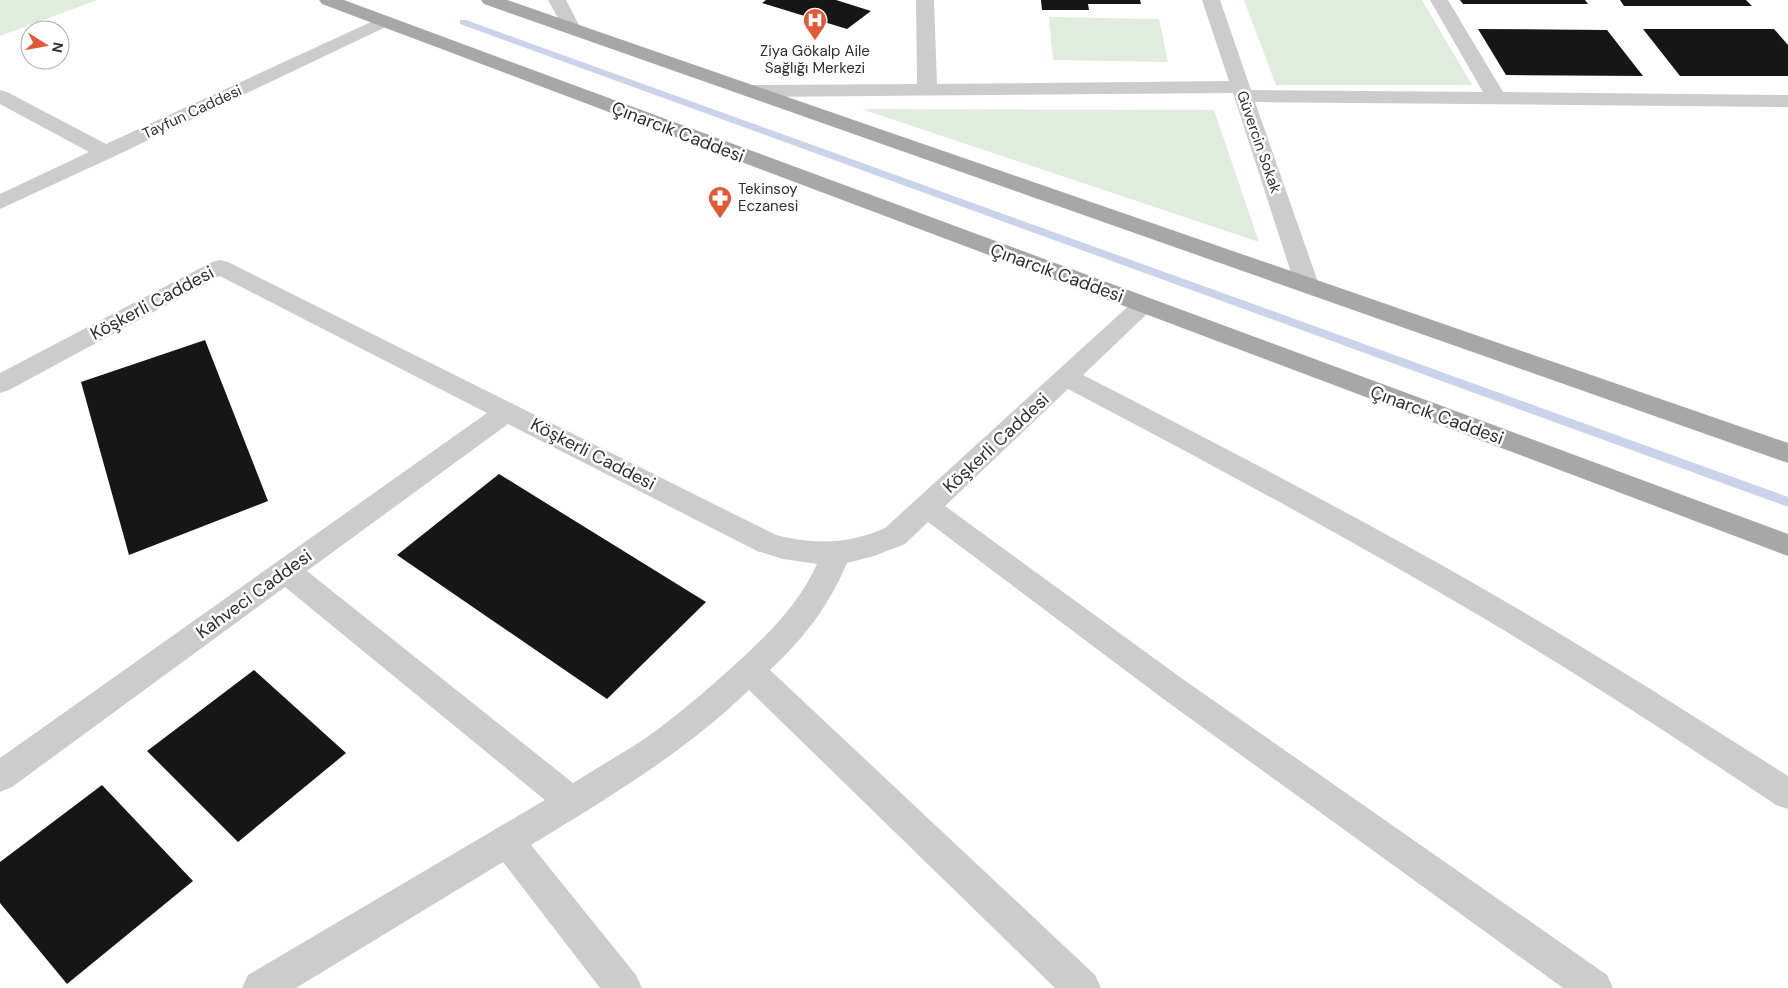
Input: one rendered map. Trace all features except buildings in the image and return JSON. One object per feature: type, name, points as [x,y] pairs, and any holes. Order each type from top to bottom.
[{"type":"main road","name":"Çınarcık Caddesi","points":[[328,0],[1788,545]]},
{"type":"main road","points":[[490,0],[1788,453]]},
{"type":"street","points":[[557,0],[571,27]]},
{"type":"street","points":[[925,0],[927,90]]},
{"type":"street","name":"Güvercin Sokak","points":[[1211,0],[1307,285]]},
{"type":"street","points":[[1439,0],[1496,98]]},
{"type":"street","name":"Tayfun Caddesi","points":[[0,202],[384,21]]},
{"type":"street","points":[[752,91],[1242,91],[1496,98],[1788,101]]},
{"type":"street","points":[[0,96],[106,152]]},
{"type":"street","name":"Köşkerli Caddesi","points":[[0,384],[220,267],[767,543],[789,550],[812,554],[836,554],[870,547],[895,536],[1143,305]]},
{"type":"street","points":[[1066,377],[1216,455],[1450,585],[1565,652],[1788,794]]},
{"type":"street","name":"Kahveci Caddesi","points":[[0,777],[508,412]]},
{"type":"street","points":[[927,507],[1173,689],[1594,988]]},
{"type":"street","points":[[261,988],[572,802],[667,741],[716,702],[750,671],[798,622],[821,588],[836,554]]},
{"type":"street","points":[[286,571],[572,802]]},
{"type":"street","points":[[750,671],[1082,988]]},
{"type":"street","points":[[507,841],[623,988]]},
{"type":"green space","points":[[0,0],[97,0],[43,20],[20,20],[20,29],[0,36]]},
{"type":"green space","points":[[1244,0],[1422,0],[1472,85],[1276,85]]},
{"type":"green space","points":[[1049,17],[1159,19],[1168,62],[1053,60]]},
{"type":"green space","points":[[862,109],[1214,110],[1259,242]]},
{"type":"waterway","points":[[463,22],[1788,502]]},
{"type":"place","name":"Ziya Gökalp Aile Sağlığı Merkezi","points":[[815,41]]},
{"type":"place","name":"Tekinsoy Eczanesi","points":[[720,219]]}]
